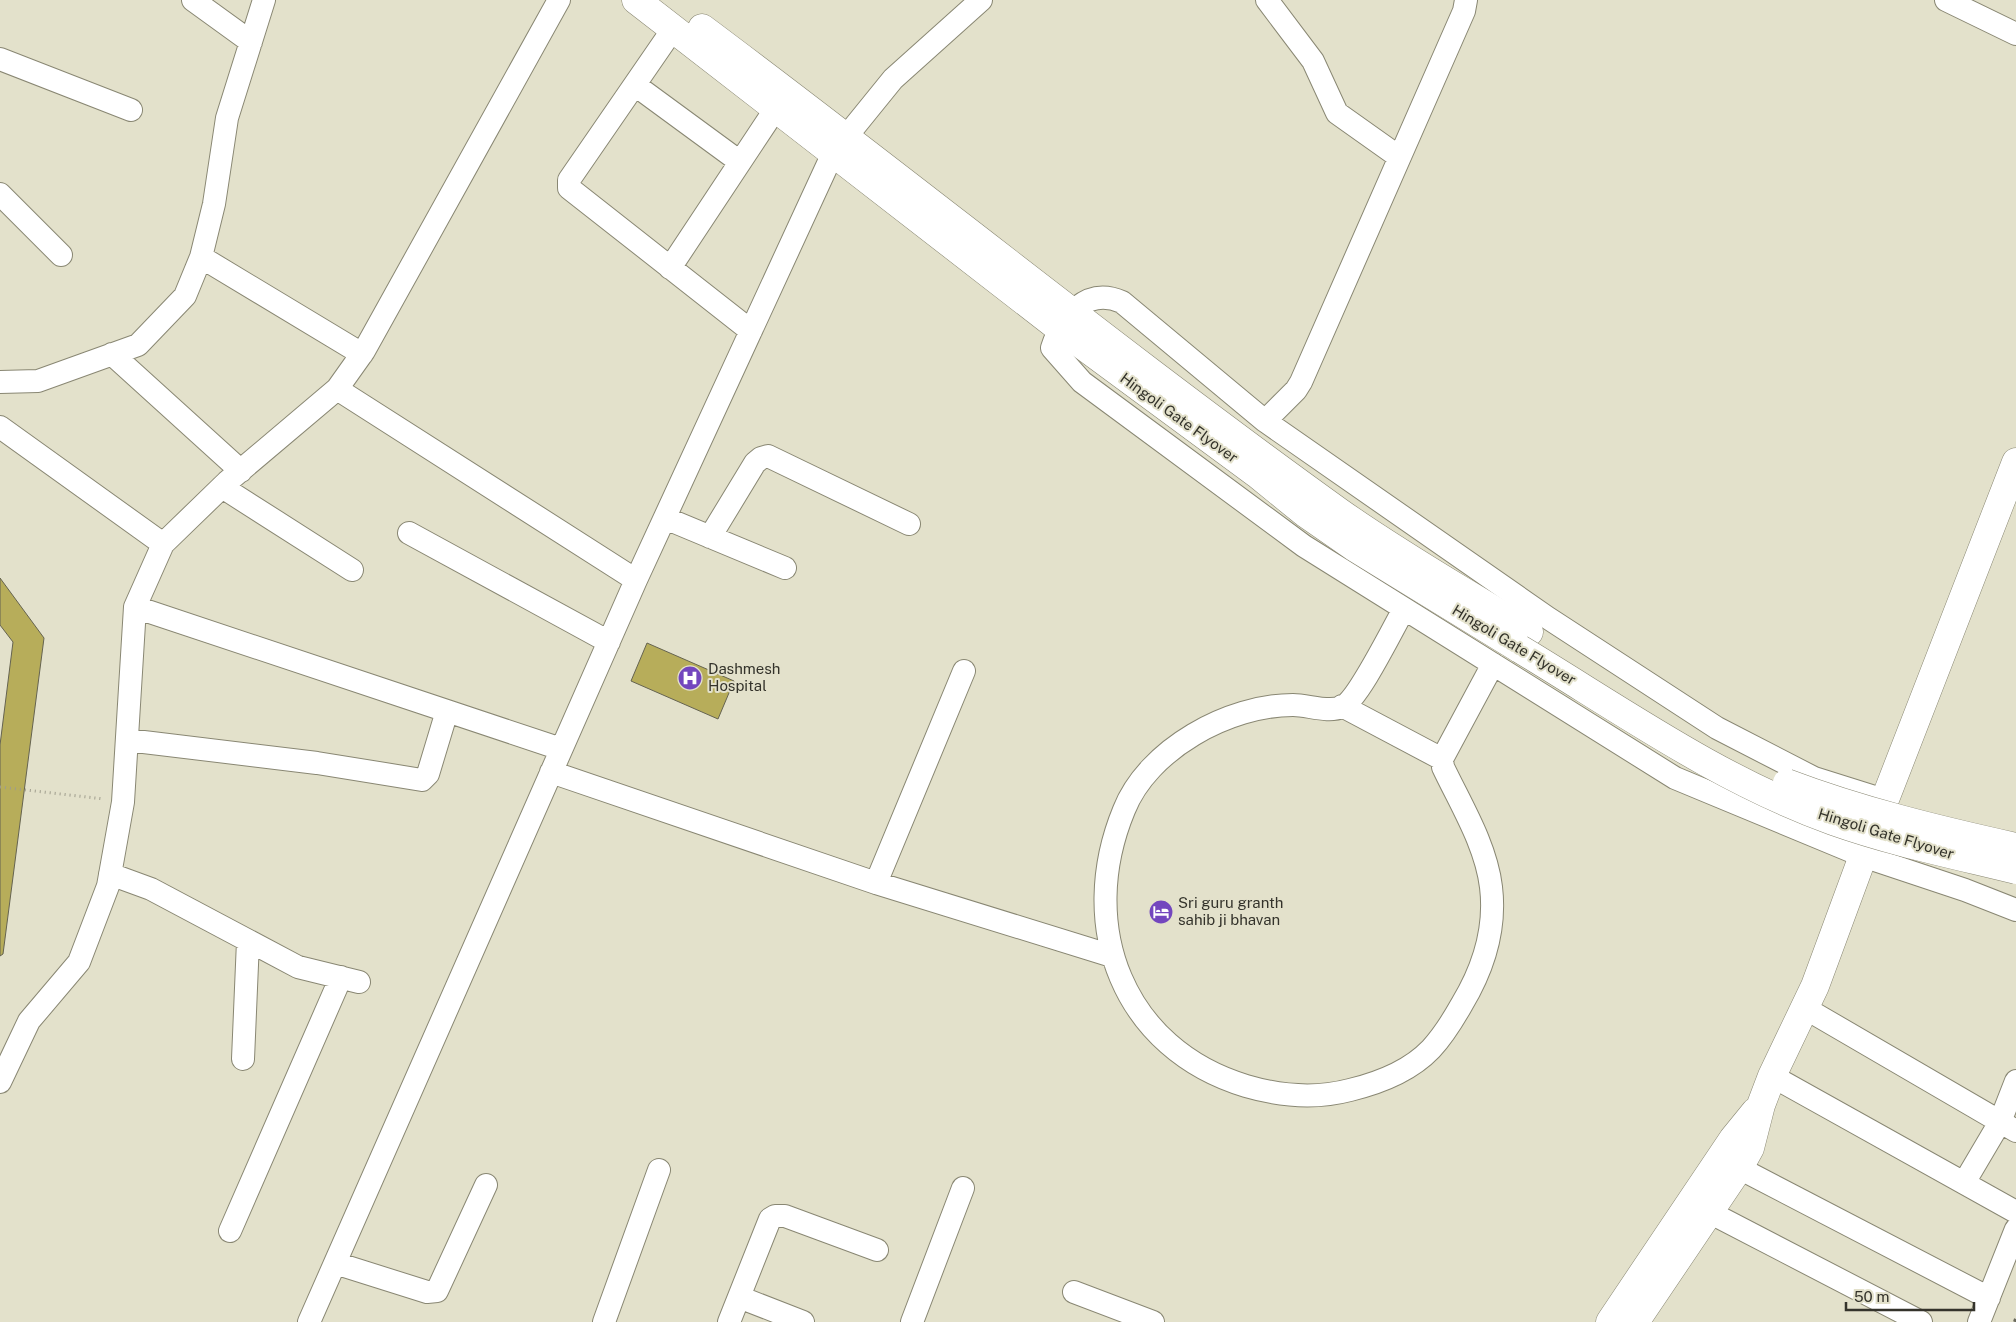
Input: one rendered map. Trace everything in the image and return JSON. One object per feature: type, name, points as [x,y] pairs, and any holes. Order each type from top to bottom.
[{"type":"main road","points":[[636,0],[776,108],[840,144]]},
{"type":"main road","points":[[665,0],[840,144]]},
{"type":"main road","name":"Hingoli Gate Flyover","points":[[840,144],[1066,320],[1313,519],[1362,552],[1726,754],[1783,781],[1841,801],[1959,834],[2016,847]]},
{"type":"main road","points":[[1635,1322],[1739,1168],[1750,1148],[1760,1105],[1815,986],[1884,800],[2016,462]]},
{"type":"main road","name":"Hingoli Gate Flyover","points":[[1525,641],[1676,744],[1756,787],[1833,821],[1941,852],[2016,870]]},
{"type":"main road","points":[[1610,1322],[1732,1139],[1760,1105]]},
{"type":"street","points":[[193,0],[251,42]]},
{"type":"street","points":[[0,382],[38,381],[138,345],[185,296],[201,257],[214,204],[227,118],[264,0]]},
{"type":"street","points":[[0,1082],[28,1021],[79,962],[108,886],[123,802],[135,607],[163,544],[241,471],[337,389],[362,354],[559,0]]},
{"type":"street","points":[[309,1322],[608,642],[751,331],[840,144],[893,79],[981,0]]},
{"type":"street","points":[[1267,0],[1313,60],[1337,113],[1399,157]]},
{"type":"street","points":[[1265,421],[1296,390],[1301,382],[1464,11],[1466,0]]},
{"type":"street","points":[[1946,0],[2016,34]]},
{"type":"street","points":[[673,29],[569,180],[569,188],[751,331]]},
{"type":"street","points":[[0,59],[131,110]]},
{"type":"street","points":[[635,85],[740,162]]},
{"type":"street","points":[[670,268],[776,108]]},
{"type":"street","points":[[0,194],[61,255]]},
{"type":"street","points":[[201,257],[362,354]]},
{"type":"street","points":[[1884,800],[1814,778],[1717,728],[1540,613],[1265,421],[1122,302],[1101,296],[1093,298],[1066,320],[1052,348],[1082,382],[1293,539],[1675,778],[1863,856],[1966,890],[2016,910]]},
{"type":"street","points":[[112,354],[241,471]]},
{"type":"street","points":[[337,389],[636,580]]},
{"type":"street","points":[[0,427],[163,544]]},
{"type":"street","points":[[710,537],[755,463],[768,456],[909,524]]},
{"type":"street","points":[[222,488],[352,570]]},
{"type":"street","points":[[665,518],[785,568]]},
{"type":"street","points":[[409,533],[608,642]]},
{"type":"street","points":[[135,607],[561,749]]},
{"type":"street","points":[[1404,609],[1356,693],[1342,706],[1332,708],[1293,705],[1251,709],[1206,726],[1170,752],[1144,777],[1124,808],[1114,840],[1107,878],[1105,909],[1112,956],[1125,989],[1150,1025],[1182,1056],[1224,1079],[1262,1091],[1299,1096],[1336,1094],[1370,1085],[1402,1072],[1429,1051],[1449,1027],[1466,998],[1482,963],[1492,926],[1491,886],[1481,848],[1443,767],[1442,759],[1493,664]]},
{"type":"street","points":[[876,883],[964,670]]},
{"type":"street","points":[[1342,706],[1442,759]]},
{"type":"street","points":[[127,740],[317,763],[422,780],[428,774],[447,711]]},
{"type":"street","points":[[551,772],[876,883],[1112,956]]},
{"type":"street","points":[[110,874],[151,889],[298,967],[350,979],[230,1231]]},
{"type":"street","points":[[243,1058],[248,941]]},
{"type":"street","points":[[1804,1007],[2008,1126]]},
{"type":"street","points":[[1772,1076],[2016,1212]]},
{"type":"street","points":[[1964,1183],[2008,1126],[2016,1081]]},
{"type":"street","points":[[1739,1168],[1989,1298]]},
{"type":"street","points":[[604,1322],[659,1170]]},
{"type":"street","points":[[335,1263],[427,1292],[437,1291],[486,1185]]},
{"type":"street","points":[[912,1322],[963,1188]]},
{"type":"street","points":[[1709,1212],[1921,1322]]},
{"type":"street","points":[[729,1322],[770,1219],[775,1216],[785,1216],[877,1250]]},
{"type":"street","points":[[1979,1322],[2016,1228]]},
{"type":"street","points":[[1074,1292],[1122,1316],[1153,1322]]},
{"type":"street","points":[[739,1298],[803,1322]]},
{"type":"path","points":[[0,787],[123,802]]},
{"type":"building","points":[[0,578],[44,638],[3,954],[0,956],[0,745],[13,642],[0,625]]},
{"type":"building","points":[[647,643],[734,681],[718,719],[631,681]]},
{"type":"place","name":"Dashmesh Hospital","points":[[690,678]]},
{"type":"place","name":"Sri guru granth sahib ji bhavan","points":[[1161,912]]}]
